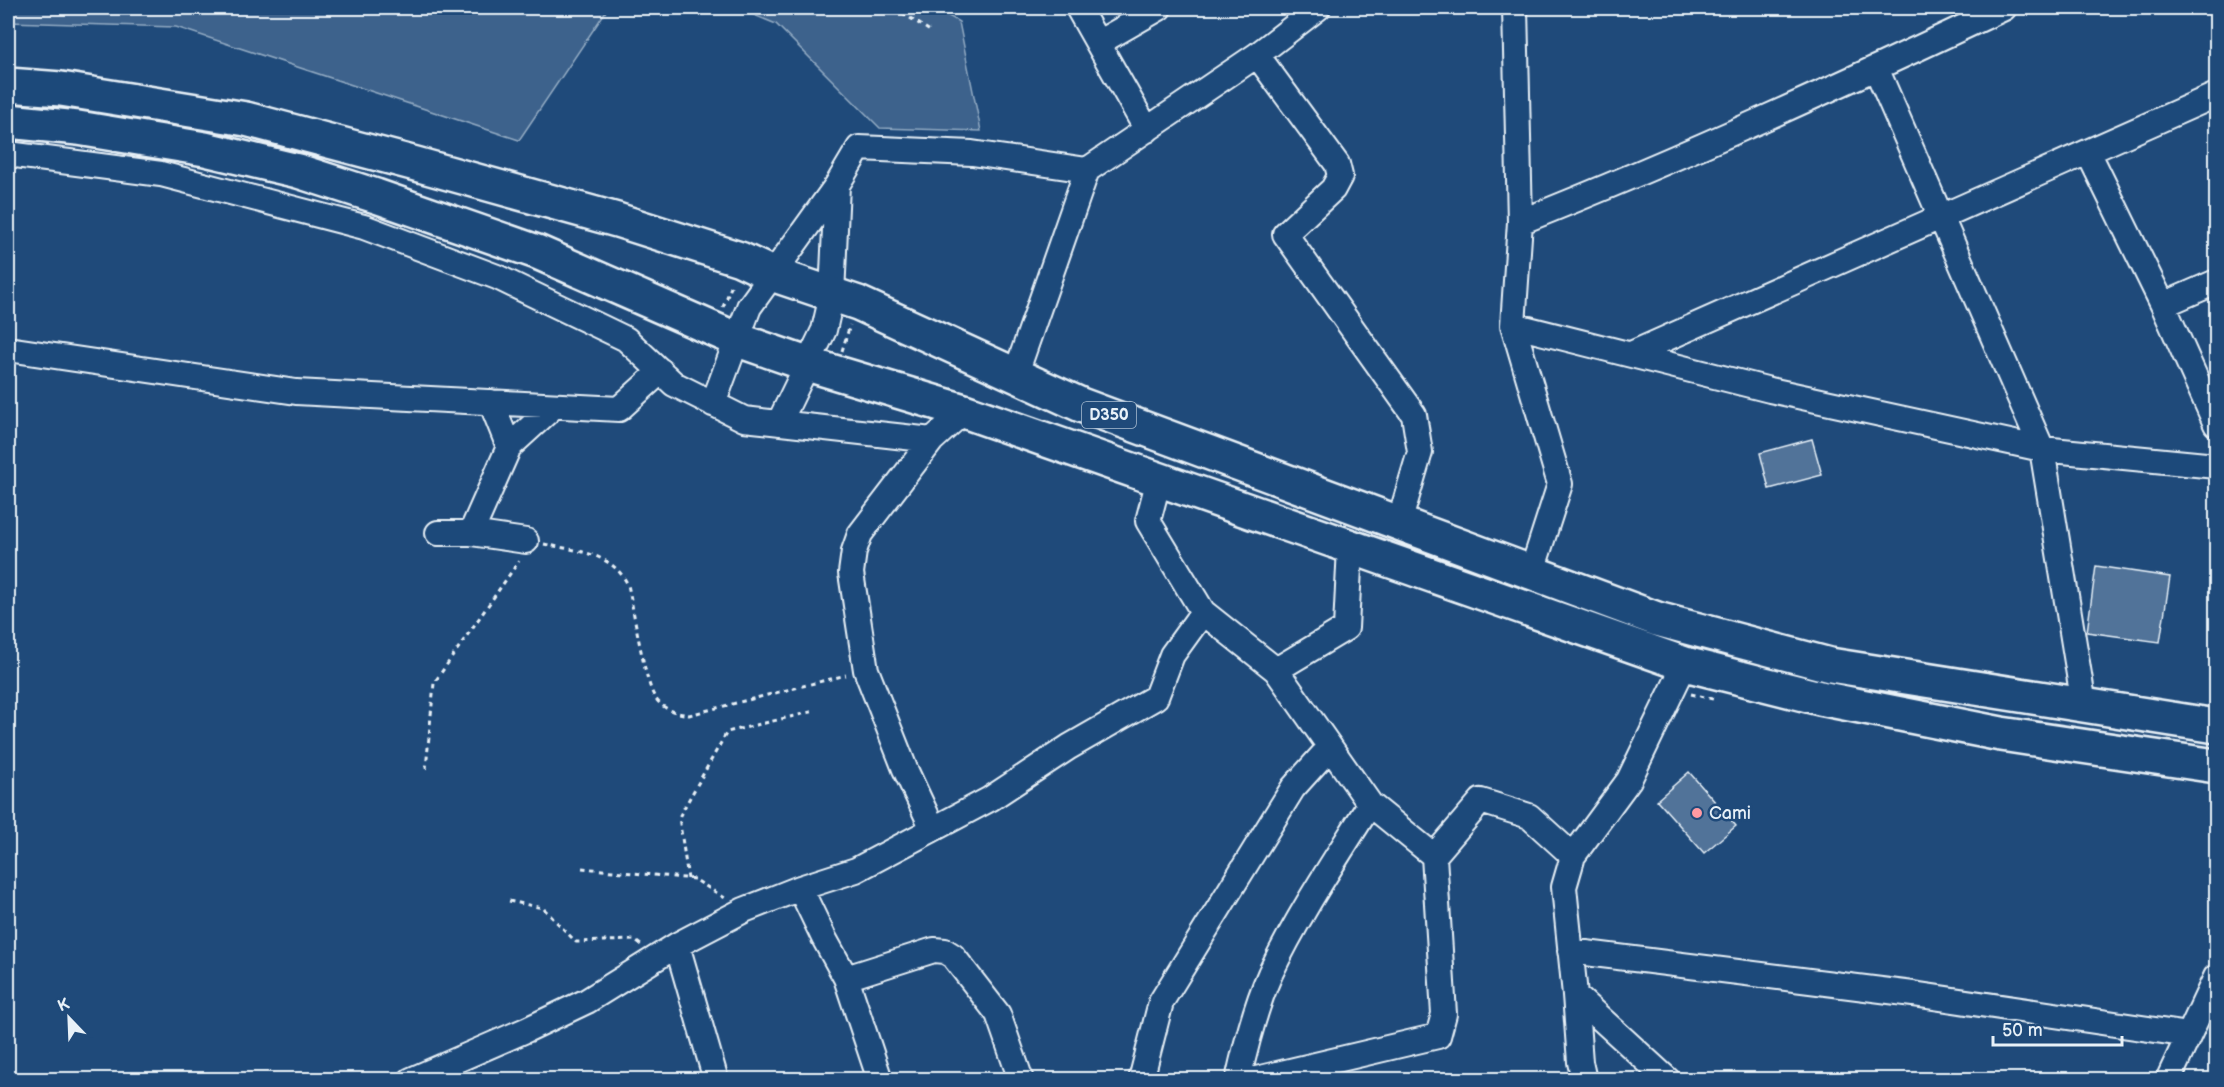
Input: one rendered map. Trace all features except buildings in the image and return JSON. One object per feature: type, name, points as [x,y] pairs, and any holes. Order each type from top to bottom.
[{"type":"highway","name":"D350","points":[[8,85],[61,89],[246,119],[617,220],[740,259],[772,274],[845,299],[1081,405],[1657,619],[1830,665],[2217,726]]},
{"type":"highway","name":"D350","points":[[8,121],[78,128],[205,149],[298,171],[537,252],[726,334],[820,368],[964,411],[1685,663],[1820,698],[1990,732],[2217,766]]},
{"type":"street","points":[[1078,8],[1147,130]]},
{"type":"street","points":[[1098,43],[1159,8]]},
{"type":"street","points":[[1015,376],[1087,170],[1257,55],[1318,8]]},
{"type":"street","points":[[1515,8],[1520,222],[1513,325],[1560,484],[1532,572]]},
{"type":"street","points":[[1520,222],[1602,189],[1876,68],[2004,8]]},
{"type":"street","points":[[1257,55],[1337,164],[1340,176],[1333,189],[1285,234],[1414,415],[1420,452],[1399,523]]},
{"type":"street","points":[[1876,68],[2042,449],[2084,705]]},
{"type":"street","points":[[1631,354],[2217,95]]},
{"type":"street","points":[[713,404],[726,334],[749,307],[837,184],[859,148],[972,153],[1087,170]]},
{"type":"street","points":[[2088,152],[2163,305],[2217,424]]},
{"type":"street","points":[[8,154],[161,174],[364,227],[497,277],[626,339],[674,384],[744,418],[932,440]]},
{"type":"street","points":[[779,423],[820,368],[824,330],[845,299],[837,184]]},
{"type":"street","points":[[2163,305],[2217,282]]},
{"type":"street","points":[[1513,325],[1770,390],[2042,449],[2217,466]]},
{"type":"street","points":[[8,349],[296,392],[619,409],[661,371]]},
{"type":"street","points":[[491,402],[509,447]]},
{"type":"street","points":[[471,533],[509,447],[554,406]]},
{"type":"street","points":[[933,829],[904,769],[866,670],[851,573],[854,551],[860,534],[932,440],[964,411]]},
{"type":"street","points":[[1159,479],[1148,521],[1203,612],[1276,670],[1370,804],[1434,856]]},
{"type":"street","points":[[438,533],[471,533],[526,541]]},
{"type":"street","points":[[1276,670],[1346,628],[1350,547]]},
{"type":"street","points":[[411,1080],[587,1001],[667,951],[744,910],[800,888],[856,870],[990,799],[1069,747],[1156,697],[1172,655],[1203,612]]},
{"type":"street","points":[[1584,1080],[1580,1062],[1564,887],[1573,856],[1629,780],[1685,663]]},
{"type":"street","points":[[1141,1080],[1161,1002],[1293,788],[1330,747]]},
{"type":"street","points":[[1252,1080],[1438,1036],[1444,1014],[1434,856],[1481,801],[1529,816],[1573,856]]},
{"type":"street","points":[[1238,1080],[1254,1018],[1273,968],[1303,912],[1370,804]]},
{"type":"street","points":[[800,888],[846,978],[880,1080]]},
{"type":"street","points":[[846,978],[934,950],[949,953],[998,1014],[1021,1080]]},
{"type":"street","points":[[667,951],[716,1080]]},
{"type":"street","points":[[1570,951],[1913,994],[2189,1035]]},
{"type":"street","points":[[2168,1080],[2217,977]]},
{"type":"street","points":[[1575,995],[1668,1080]]},
{"type":"path","points":[[895,8],[930,31]]},
{"type":"path","points":[[726,334],[740,259]]},
{"type":"path","points":[[820,368],[845,299]]},
{"type":"path","points":[[426,769],[434,683],[520,559],[526,541],[592,554],[610,562],[622,573],[628,585],[651,692],[657,701],[675,712],[689,715],[866,670]]},
{"type":"path","points":[[688,879],[679,817],[727,732],[815,711]]},
{"type":"path","points":[[582,868],[694,879],[744,910]]},
{"type":"path","points":[[509,901],[543,908],[576,942],[634,940],[667,951]]},
{"type":"shaded area","points":[[8,8],[608,8],[519,140],[176,27],[8,22]]},
{"type":"shaded area","points":[[737,8],[935,8],[959,22],[981,131],[880,128],[776,24]]},
{"type":"place","name":"Cami","points":[[1697,813]]}]
